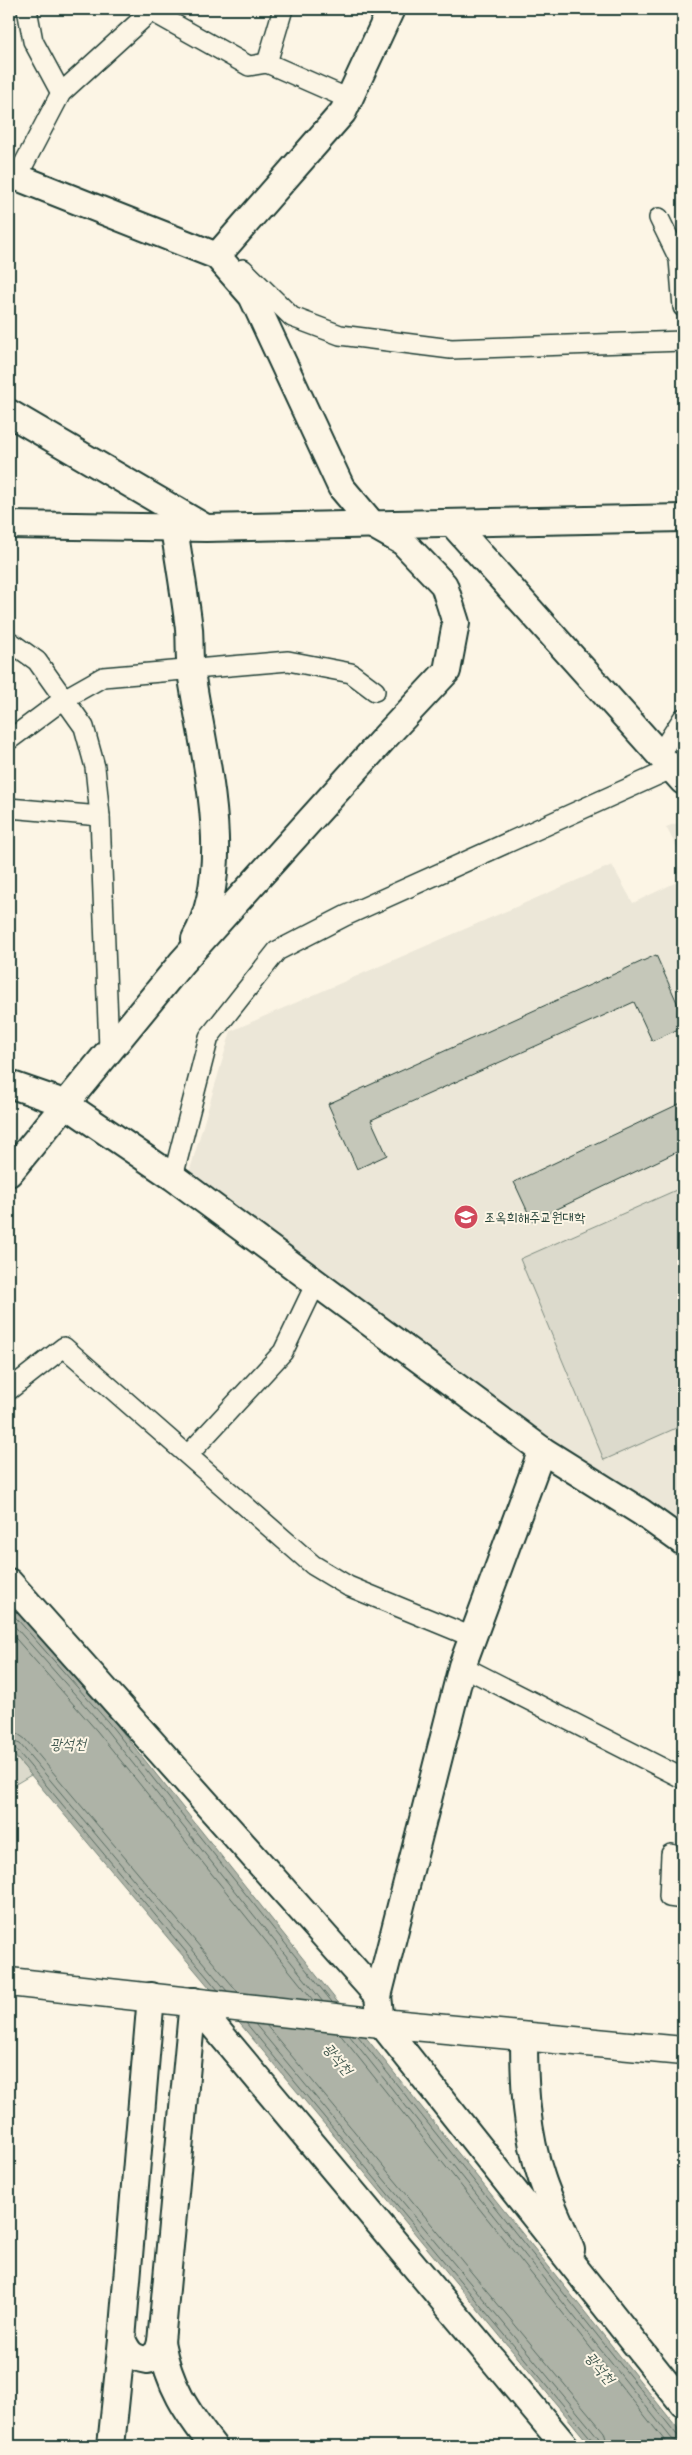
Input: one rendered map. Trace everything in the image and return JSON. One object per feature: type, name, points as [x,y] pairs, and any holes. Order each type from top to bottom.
[{"type":"main road","points":[[9,1982],[151,1996],[372,2022],[683,2051]]},
{"type":"street","points":[[27,9],[33,41],[61,93]]},
{"type":"street","points":[[268,63],[283,9]]},
{"type":"street","points":[[220,253],[343,112],[391,9]]},
{"type":"street","points":[[349,99],[268,63],[249,66],[151,10],[61,93],[13,174],[220,253],[292,317],[340,335],[451,349],[683,340]]},
{"type":"street","points":[[658,218],[679,260],[683,307]]},
{"type":"street","points":[[9,1173],[64,1103],[182,962],[387,735],[448,672],[456,623],[444,585],[403,542],[373,525],[341,487],[252,296],[220,253]]},
{"type":"street","points":[[9,414],[206,528]]},
{"type":"street","points":[[9,525],[206,528],[683,518]]},
{"type":"street","points":[[452,523],[671,768]]},
{"type":"street","points":[[174,528],[189,630],[191,669],[214,813],[214,871],[205,921],[182,962]]},
{"type":"street","points":[[9,641],[37,661],[84,727],[95,767],[100,816],[109,1049]]},
{"type":"street","points":[[9,740],[64,699],[103,677],[288,660],[351,673],[375,691]]},
{"type":"street","points":[[671,768],[683,718]]},
{"type":"street","points":[[172,1177],[209,1036],[277,952],[345,916],[671,768]]},
{"type":"street","points":[[9,808],[100,816]]},
{"type":"street","points":[[9,1084],[64,1103],[172,1177],[542,1450],[641,1512],[683,1542]]},
{"type":"street","points":[[188,1455],[283,1352],[316,1283]]},
{"type":"street","points":[[9,1390],[64,1347],[313,1565],[348,1586],[472,1637]]},
{"type":"street","points":[[542,1450],[462,1666],[372,2022],[583,2278],[683,2404]]},
{"type":"street","points":[[9,1582],[378,1996]]},
{"type":"street","points":[[462,1666],[680,1777]]},
{"type":"street","points":[[671,1854],[669,1897],[683,1899]]},
{"type":"street","points":[[112,2446],[151,1996]]},
{"type":"street","points":[[122,2339],[127,2351],[135,2358],[148,2360],[158,2352],[161,2342],[194,2001]]},
{"type":"street","points":[[194,2001],[565,2446]]},
{"type":"street","points":[[524,2036],[524,2085],[530,2133],[542,2178],[583,2278]]},
{"type":"street","points":[[161,2342],[165,2367],[185,2411],[213,2446]]},
{"type":"shaded area","points":[[683,821],[683,859],[666,827]]},
{"type":"shaded area","name":"조옥희해주교원대학","points":[[612,865],[633,903],[683,879],[683,1524],[484,1396],[309,1260],[189,1173],[231,1031]]},
{"type":"shaded area","points":[[683,1187],[683,1425],[604,1460],[520,1259]]},
{"type":"shaded area","points":[[9,1749],[31,1775],[9,1788]]},
{"type":"water","name":"광석천","points":[[9,1603],[112,1719],[683,2435],[683,2446],[591,2446],[331,2132],[9,1749]]},
{"type":"building","points":[[656,955],[683,1016],[683,1027],[652,1041],[634,1002],[371,1120],[387,1155],[357,1169],[328,1104]]},
{"type":"building","points":[[683,1102],[683,1149],[532,1221],[514,1182]]},
{"type":"place","name":"조옥희해주교원대학","points":[[466,1217]]}]
